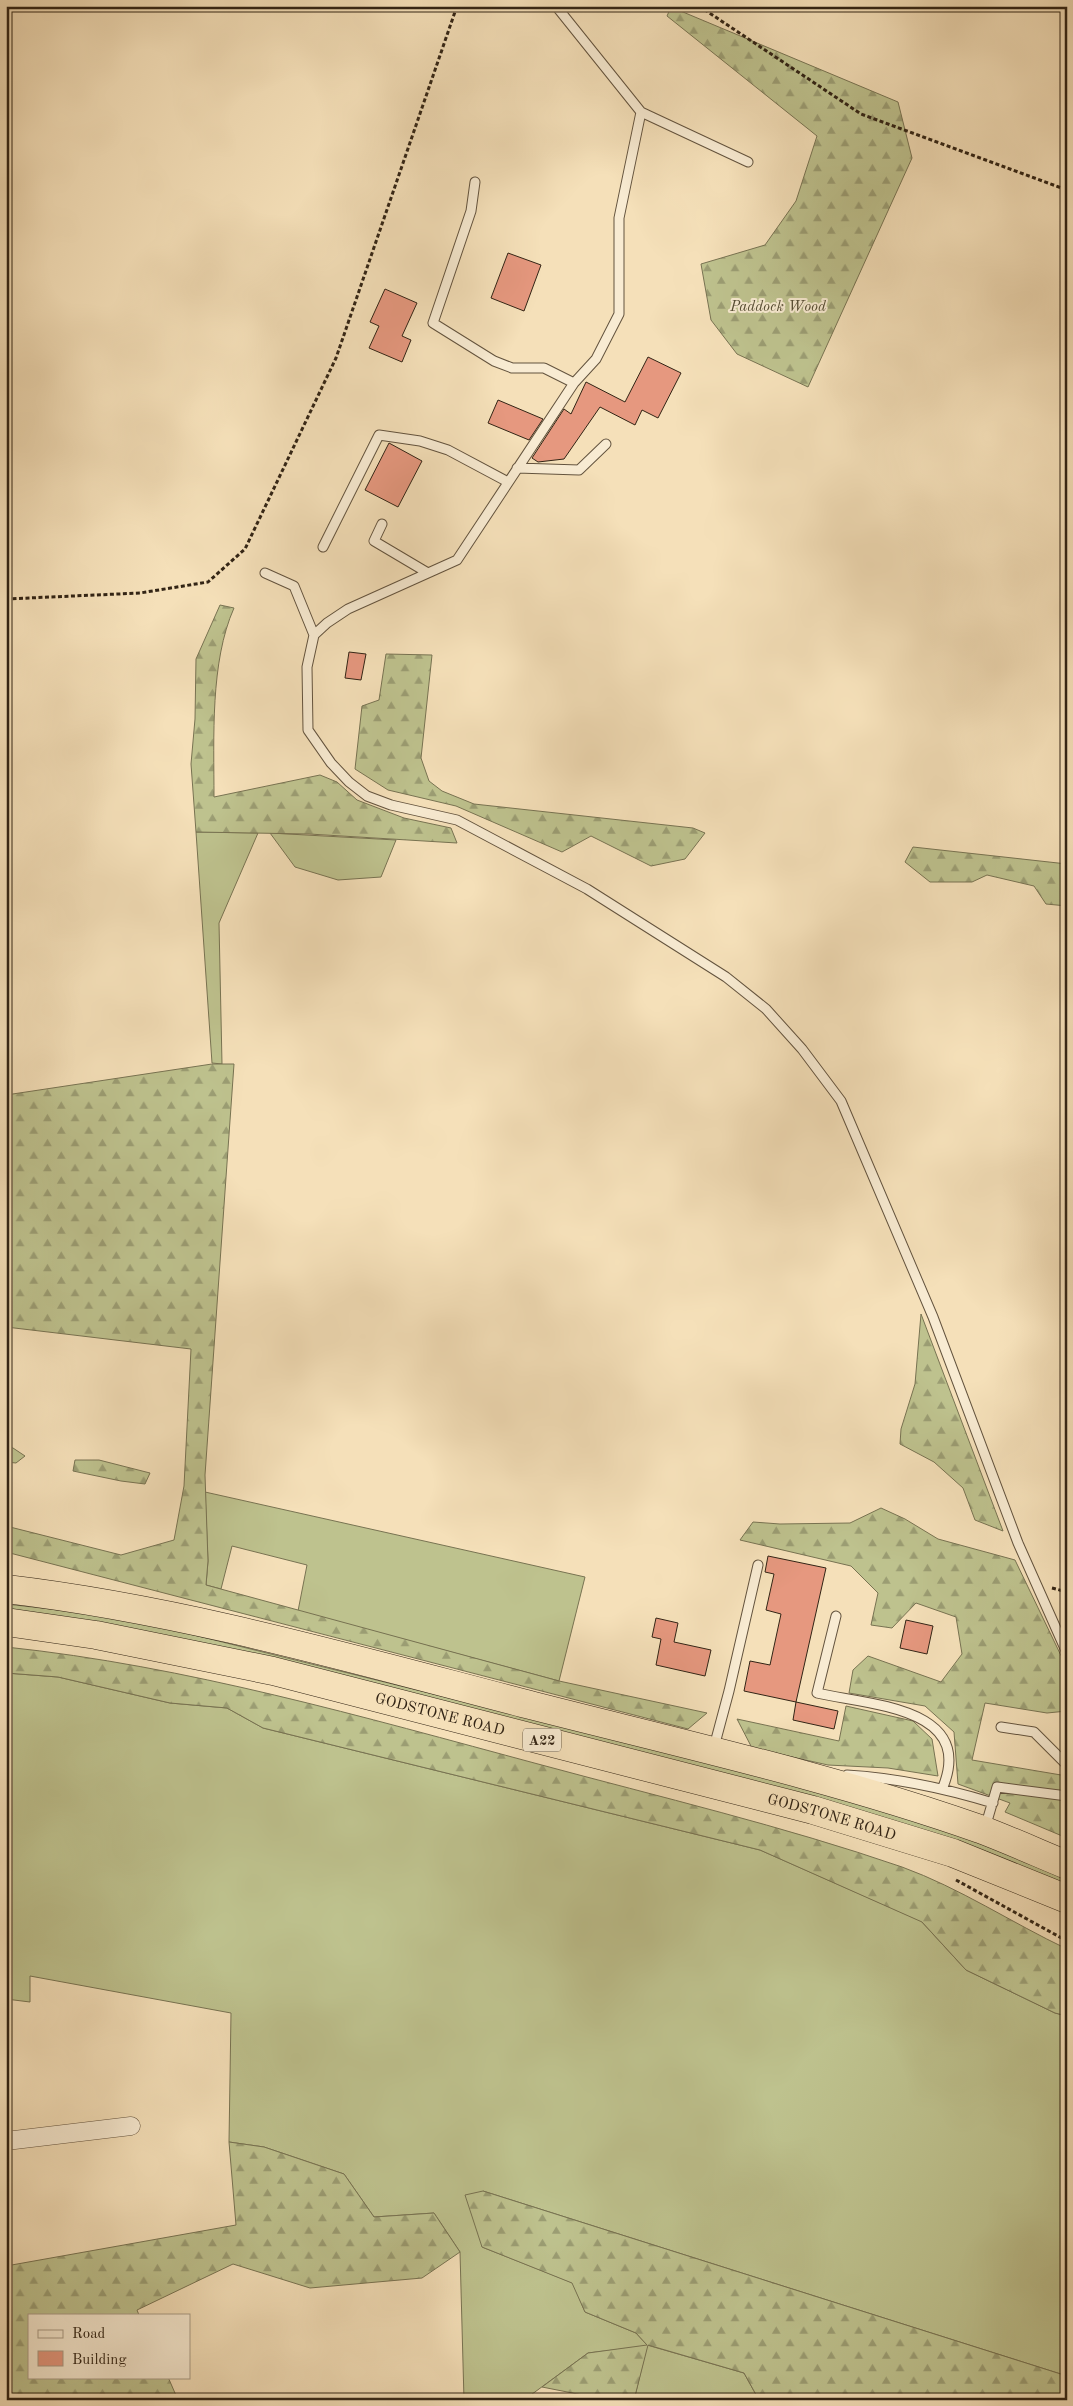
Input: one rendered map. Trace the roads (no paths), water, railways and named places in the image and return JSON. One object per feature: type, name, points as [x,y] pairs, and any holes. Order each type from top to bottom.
[{"type":"highway","name":"GODSTONE ROAD","points":[[13,1587],[137,1608],[264,1637],[805,1776],[984,1830],[1067,1865]]},
{"type":"highway","name":"GODSTONE ROAD","points":[[6,1622],[96,1635],[273,1671],[803,1808],[953,1853],[1067,1899]]},
{"type":"street","points":[[6,2141],[131,2126]]},
{"type":"lane","points":[[556,6],[641,112],[748,162]]},
{"type":"lane","points":[[314,635],[327,623],[348,610],[457,560],[574,383],[596,360],[619,314],[619,218],[641,112]]},
{"type":"lane","points":[[475,182],[471,211],[433,323],[494,361],[512,368],[544,368],[574,383]]},
{"type":"lane","points":[[323,547],[379,434],[420,441],[448,450],[508,482]]},
{"type":"lane","points":[[517,468],[579,470],[606,444]]},
{"type":"lane","points":[[382,524],[374,540],[428,573]]},
{"type":"lane","points":[[265,573],[294,586],[314,635],[307,667],[308,730],[348,782],[367,796],[391,805],[457,820],[587,889],[726,977],[766,1009],[802,1049],[840,1101],[933,1317],[1018,1543],[1067,1654]]},
{"type":"lane","points":[[712,1752],[729,1691],[758,1565]]},
{"type":"lane","points":[[836,1616],[817,1693],[897,1709],[927,1720],[942,1734],[949,1756],[948,1775],[943,1787]]},
{"type":"lane","points":[[1001,1727],[1034,1732],[1067,1765]]},
{"type":"lane","points":[[805,1776],[832,1774],[886,1777],[943,1787],[993,1803]]},
{"type":"lane","points":[[984,1830],[997,1787],[1067,1796]]},
{"type":"park label","name":"Paddock Wood","points":[[778,306]]}]
